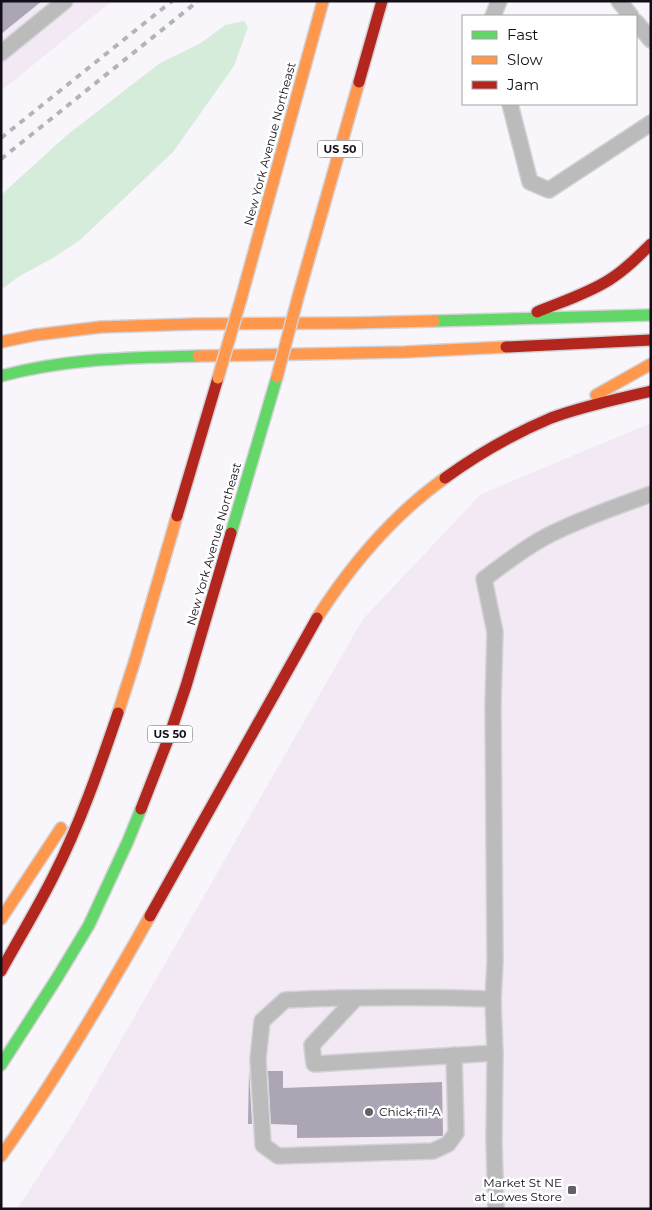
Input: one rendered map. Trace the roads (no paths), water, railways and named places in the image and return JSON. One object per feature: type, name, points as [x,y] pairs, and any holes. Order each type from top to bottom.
[{"type":"highway","name":"New York Avenue Northeast","points":[[1,1065],[58,978],[89,925],[128,841],[168,737],[186,686],[277,377],[382,1]]},
{"type":"highway","name":"New York Avenue Northeast","points":[[1,971],[53,878],[77,826],[98,772],[135,660],[218,378],[323,4]]},
{"type":"highway","points":[[524,318],[592,289],[608,280],[625,269],[651,244]]},
{"type":"highway","points":[[1,342],[35,335],[101,326],[351,323],[651,315]]},
{"type":"highway","points":[[1,376],[54,363],[85,360],[405,352],[651,340]]},
{"type":"highway","points":[[1,1156],[50,1085],[92,1017],[312,626],[344,578],[381,534],[445,476],[489,448],[553,418],[651,364]]},
{"type":"highway","points":[[553,418],[651,391]]},
{"type":"highway","points":[[1,919],[98,772]]},
{"type":"lane","points":[[1,53],[65,1]]},
{"type":"lane","points":[[493,15],[498,1]]},
{"type":"lane","points":[[619,1],[630,15]]},
{"type":"lane","points":[[637,23],[651,40]]},
{"type":"lane","points":[[510,105],[530,182],[549,190],[651,123]]},
{"type":"lane","points":[[496,1209],[493,1000],[495,962],[495,632],[484,579],[509,559],[546,536],[651,494]]},
{"type":"lane","points":[[454,1056],[456,1133],[448,1144],[433,1150],[278,1156],[263,1145],[258,1059],[262,1021],[285,1000],[433,997],[493,1000]]},
{"type":"lane","points":[[356,998],[312,1044],[314,1064],[495,1053]]},
{"type":"railway","points":[[1,138],[172,1]]},
{"type":"railway","points":[[1,159],[198,1]]},
{"type":"place","name":"Chick-fil-A","points":[[369,1112]]},
{"type":"place","name":"Market St NE at Lowes Store","points":[[572,1190]]}]
